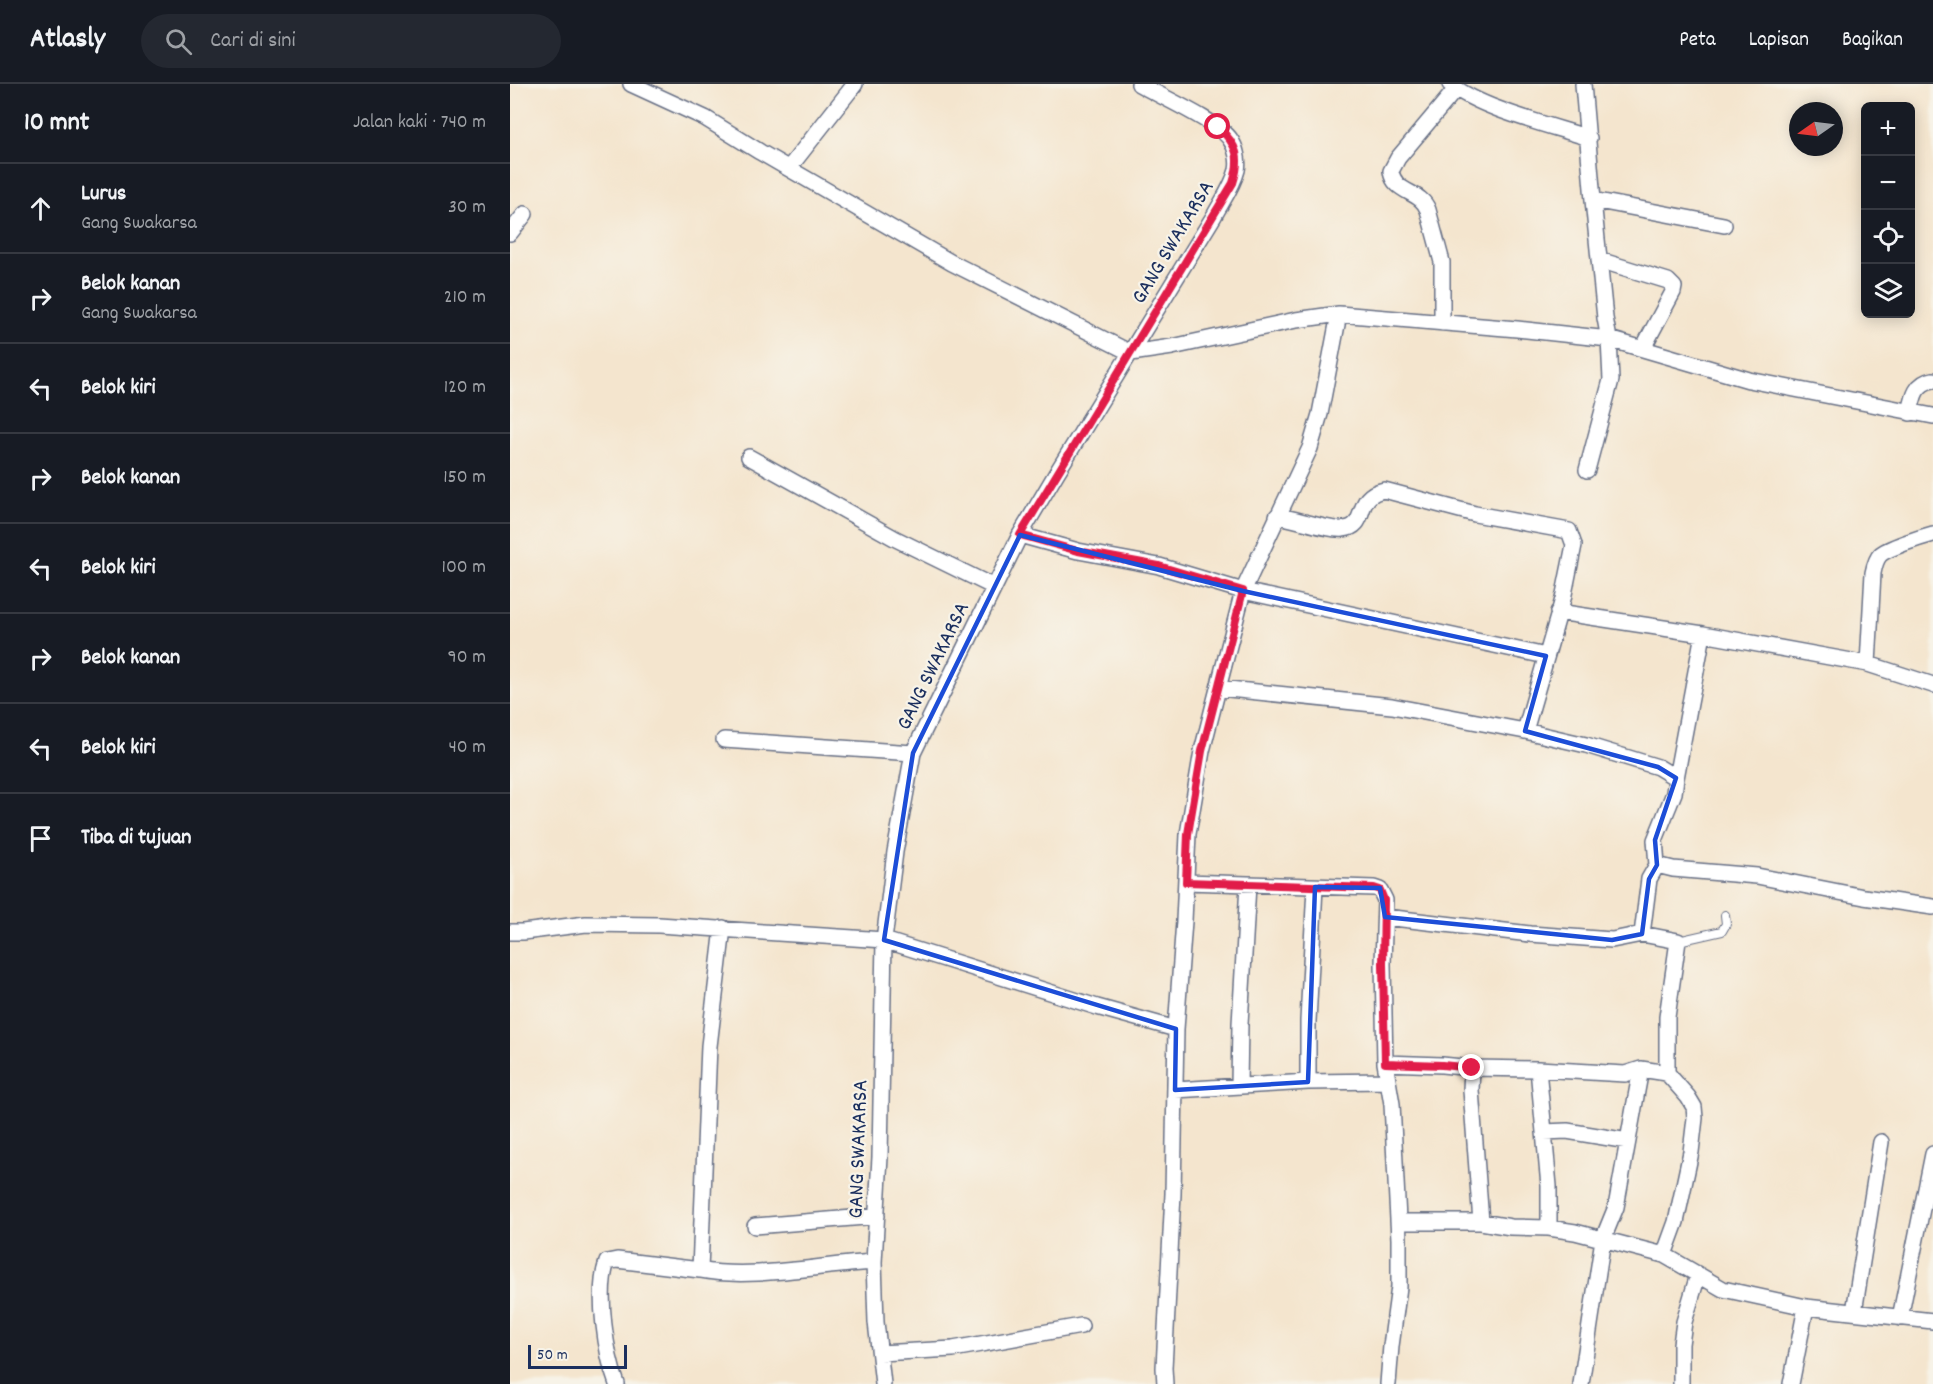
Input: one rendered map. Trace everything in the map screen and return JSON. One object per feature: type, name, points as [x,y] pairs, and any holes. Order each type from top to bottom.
[{"type":"street","points":[[631,84],[705,118],[952,263],[1131,353],[1172,347],[1296,320],[1339,314],[1517,328],[1566,336],[1609,339],[1749,380],[1933,416]]},
{"type":"street","points":[[789,168],[855,84]]},
{"type":"street","name":"GANG SWAKARSA","points":[[883,1384],[876,1323],[874,1262],[884,940],[895,852],[913,753],[1020,535],[1233,183],[1238,167],[1236,150],[1230,138],[1218,127],[1139,84]]},
{"type":"street","points":[[1583,84],[1599,260],[1609,339],[1611,380],[1587,470]]},
{"type":"street","points":[[1442,323],[1442,262],[1428,210],[1421,198],[1397,186],[1391,171],[1392,166],[1453,86],[1468,96],[1497,108],[1589,138]]},
{"type":"street","points":[[1593,200],[1724,225]]},
{"type":"street","points":[[510,233],[525,214]]},
{"type":"street","points":[[1599,260],[1668,281],[1674,287],[1643,348]]},
{"type":"street","points":[[1165,1384],[1173,1194],[1176,1029],[1188,834],[1202,751],[1243,591],[1310,448],[1320,414],[1339,314]]},
{"type":"street","points":[[1910,413],[1914,394],[1927,381],[1933,380]]},
{"type":"street","points":[[748,457],[896,539],[994,586]]},
{"type":"street","points":[[1277,516],[1341,530],[1352,527],[1359,519],[1365,500],[1372,492],[1384,490],[1475,514],[1569,531],[1574,545],[1525,730]]},
{"type":"street","points":[[1868,664],[1873,573],[1880,555],[1933,534]]},
{"type":"street","points":[[1020,535],[1078,551],[1159,566],[1243,591],[1546,656]]},
{"type":"street","points":[[1558,612],[1703,634],[1868,664],[1933,685]]},
{"type":"street","points":[[1642,934],[1649,879],[1657,865],[1655,840],[1674,793],[1703,634]]},
{"type":"street","points":[[1219,688],[1392,706],[1525,730],[1586,745],[1658,767],[1676,778]]},
{"type":"street","points":[[724,740],[913,753]]},
{"type":"street","points":[[1657,865],[1673,869],[1757,876],[1864,897],[1933,907]]},
{"type":"street","points":[[1186,882],[1380,890],[1384,900],[1385,1063],[1392,1104],[1398,1222],[1399,1287],[1388,1384]]},
{"type":"street","points":[[1239,1086],[1248,885]]},
{"type":"street","points":[[1308,1082],[1308,1021],[1315,887]]},
{"type":"street","points":[[1384,917],[1530,934],[1612,940],[1642,934],[1678,941],[1667,1017],[1666,1073]]},
{"type":"street","points":[[510,932],[586,924],[723,928],[884,940],[1097,1007],[1176,1029]]},
{"type":"street","points":[[700,1270],[709,1046],[723,928]]},
{"type":"street","points":[[1385,1063],[1625,1074],[1641,1069],[1666,1073],[1688,1097],[1694,1107],[1695,1118],[1691,1152],[1676,1222],[1664,1255]]},
{"type":"street","points":[[1472,1068],[1473,1125],[1482,1222]]},
{"type":"street","points":[[1538,1069],[1549,1186],[1549,1228]]},
{"type":"street","points":[[1581,1384],[1603,1239],[1616,1207],[1641,1069]]},
{"type":"street","points":[[1175,1090],[1308,1082],[1387,1081]]},
{"type":"street","points":[[1544,1132],[1567,1131],[1628,1141]]},
{"type":"street","points":[[1854,1312],[1881,1142]]},
{"type":"street","points":[[1900,1318],[1933,1154]]},
{"type":"street","points":[[755,1226],[877,1216]]},
{"type":"street","points":[[1398,1222],[1482,1222],[1511,1227],[1549,1228],[1664,1255],[1723,1289],[1806,1307],[1933,1321]]},
{"type":"street","points":[[617,1384],[603,1328],[603,1289],[607,1262],[617,1260],[716,1273],[742,1273],[874,1262]]},
{"type":"street","points":[[1681,1384],[1681,1344],[1684,1322],[1698,1275]]},
{"type":"street","points":[[1791,1384],[1806,1307]]},
{"type":"street","points":[[880,1353],[953,1349],[1081,1326]]},
{"type":"lane","points":[[1678,941],[1722,931],[1726,924],[1725,915]]},
{"type":"highlighted area","points":[[1020,535],[1243,591],[1546,656],[1525,731],[1658,767],[1676,778],[1655,840],[1657,865],[1649,879],[1642,934],[1612,940],[1385,917],[1380,888],[1315,887],[1308,1082],[1175,1090],[1176,1029],[884,940],[913,753]]},
{"type":"route","points":[[1218,127],[1230,138],[1236,150],[1238,167],[1233,183],[1020,535],[1078,551],[1159,566],[1243,591],[1202,751],[1188,834],[1186,882],[1380,890],[1384,900],[1385,1063],[1419,1063],[1472,1068]]}]
